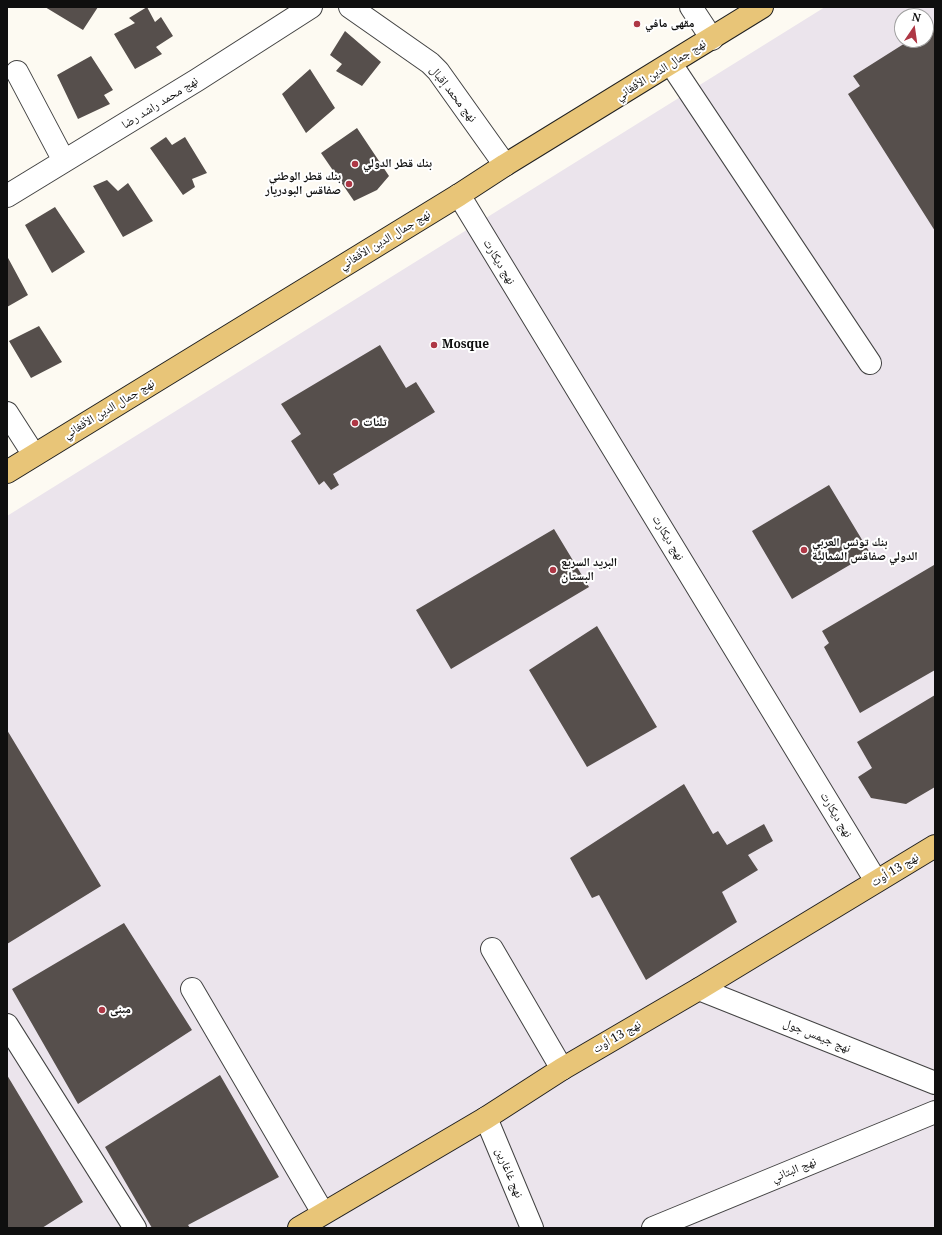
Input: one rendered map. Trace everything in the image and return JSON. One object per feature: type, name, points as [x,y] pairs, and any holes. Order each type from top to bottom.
[{"type":"main road","name":"نهج جمال الدين الأفغاني","points":[[7,472],[762,7]]},
{"type":"main road","name":"نهج 13 أوت","points":[[299,1228],[486,1118],[562,1069],[699,989],[935,846]]},
{"type":"street","name":"نهج محمد راشد رضا","points":[[7,196],[204,76],[311,7]]},
{"type":"street","name":"نهج محمد إقبال","points":[[350,7],[430,63],[438,71],[506,165]]},
{"type":"street","points":[[691,7],[712,39]]},
{"type":"street","points":[[671,64],[870,363]]},
{"type":"street","points":[[17,72],[64,162]]},
{"type":"street","name":"نهج ديكارت","points":[[459,195],[876,881]]},
{"type":"street","points":[[7,413],[34,455]]},
{"type":"street","points":[[492,949],[562,1069]]},
{"type":"street","points":[[192,989],[323,1213]]},
{"type":"street","name":"نهج جيمس جول","points":[[699,989],[935,1083]]},
{"type":"street","points":[[7,1025],[135,1228]]},
{"type":"street","name":"نهج البتاني","points":[[653,1228],[935,1112]]},
{"type":"street","name":"نهج غاغارين","points":[[486,1118],[532,1228]]},
{"type":"shaded area","points":[[825,7],[935,7],[935,1228],[7,1228],[7,516]]},
{"type":"building","points":[[45,7],[98,7],[83,30]]},
{"type":"building","points":[[147,7],[155,22],[161,17],[173,36],[156,47],[162,54],[135,69],[114,34],[135,23],[129,18]]},
{"type":"building","points":[[934,28],[935,29],[935,231],[848,94],[860,86],[853,76],[897,48],[934,48]]},
{"type":"building","points":[[345,31],[381,62],[362,86],[336,71],[342,64],[330,55]]},
{"type":"building","points":[[91,56],[113,90],[104,95],[110,104],[78,119],[57,75]]},
{"type":"building","points":[[310,69],[335,108],[306,133],[282,94]]},
{"type":"building","name":"بنك قطر الدولي","points":[[357,128],[389,176],[377,190],[354,201],[321,153]]},
{"type":"building","points":[[166,137],[172,145],[185,137],[207,173],[192,179],[195,187],[183,195],[150,148]]},
{"type":"building","points":[[107,180],[118,191],[128,183],[153,221],[123,237],[93,186]]},
{"type":"building","points":[[55,207],[85,252],[52,273],[25,225]]},
{"type":"building","points":[[7,256],[28,295],[7,307]]},
{"type":"building","points":[[39,326],[62,362],[31,378],[9,341]]},
{"type":"building","name":"تلنات","points":[[380,345],[406,388],[416,382],[435,412],[333,474],[339,485],[331,490],[324,481],[319,485],[291,441],[301,434],[281,404]]},
{"type":"building","points":[[829,485],[870,553],[792,599],[752,531]]},
{"type":"building","points":[[554,529],[589,587],[451,669],[416,610]]},
{"type":"building","points":[[934,565],[935,670],[860,713],[824,647],[829,643],[822,631]]},
{"type":"building","points":[[597,626],[657,727],[587,767],[529,670]]},
{"type":"building","points":[[935,695],[935,787],[906,804],[871,798],[858,777],[872,768],[857,742]]},
{"type":"building","points":[[7,730],[101,886],[7,944]]},
{"type":"building","points":[[684,784],[713,834],[718,831],[727,845],[764,824],[773,841],[748,855],[758,870],[722,892],[737,922],[646,980],[599,895],[592,898],[570,858]]},
{"type":"building","name":"مبنى","points":[[124,923],[192,1030],[78,1104],[12,989]]},
{"type":"building","points":[[7,1075],[83,1202],[42,1228],[7,1228]]},
{"type":"building","points":[[220,1075],[279,1177],[188,1225],[190,1228],[152,1228],[105,1147]]},
{"type":"place","name":"مقهى مافي","points":[[637,24]]},
{"type":"place","name":"بنك قطر الدولي","points":[[355,164]]},
{"type":"place","name":"بنك قطر الوطني صفاقس البودريار","points":[[349,184]]},
{"type":"place","name":"Mosque","points":[[434,345]]},
{"type":"place","name":"تلنات","points":[[355,423]]},
{"type":"place","name":"بنك تونس العربي الدولي صفاقس الشمالية","points":[[804,550]]},
{"type":"place","name":"البريد السريع البستان","points":[[553,570]]},
{"type":"place","name":"مبنى","points":[[102,1010]]}]
